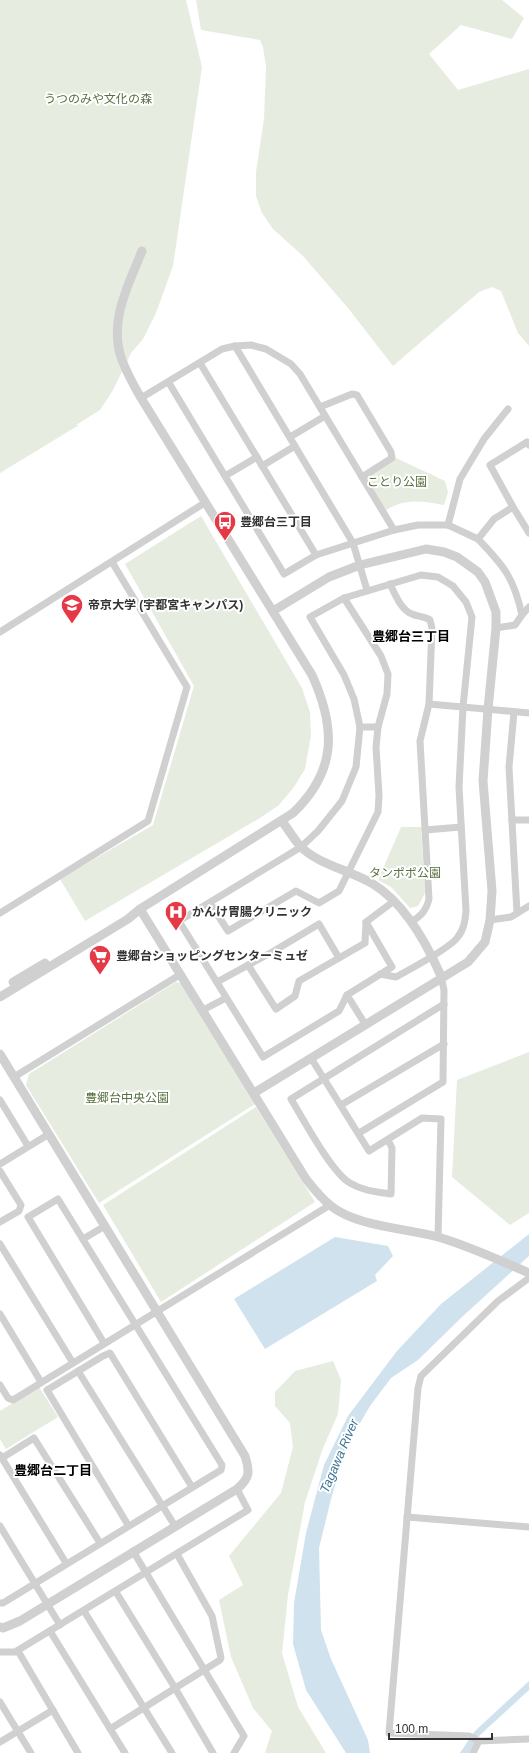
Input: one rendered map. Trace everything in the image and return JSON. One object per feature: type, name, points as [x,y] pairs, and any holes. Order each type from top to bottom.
[{"type":"street","points":[[0,997],[128,919],[140,909],[282,821],[302,804],[318,781],[324,766],[329,735],[328,721],[318,689],[304,662],[141,398],[122,359],[117,334],[117,320],[120,307],[142,251]]},
{"type":"street","points":[[141,398],[222,349],[234,346],[251,345],[266,349],[291,364],[300,374],[394,530]]},
{"type":"street","points":[[234,346],[353,542],[367,590]]},
{"type":"street","points":[[200,363],[316,555]]},
{"type":"street","points":[[168,383],[284,574],[316,555],[353,542],[394,530],[418,525],[448,525],[478,539],[498,559],[508,573],[518,592],[522,615]]},
{"type":"street","points":[[320,407],[352,394],[357,395],[391,452],[392,458],[362,477]]},
{"type":"street","points":[[448,525],[460,479],[484,439],[508,409]]},
{"type":"street","points":[[290,438],[325,416]]},
{"type":"street","points":[[529,445],[527,442],[490,464],[529,533]]},
{"type":"street","points":[[262,466],[295,446]]},
{"type":"street","points":[[225,476],[257,457]]},
{"type":"street","points":[[0,632],[206,502]]},
{"type":"street","points":[[478,539],[494,519],[513,507]]},
{"type":"street","points":[[254,1093],[442,976],[468,962],[485,942],[490,920],[492,891],[483,781],[496,628],[494,606],[478,572],[457,557],[444,552],[426,550],[360,565],[329,577],[272,610]]},
{"type":"street","points":[[0,913],[148,821],[187,687],[112,562]]},
{"type":"street","points":[[366,922],[392,967],[380,974],[347,995],[339,1011],[263,1057],[179,921],[301,846],[318,831],[342,801],[356,767],[360,727],[354,699],[344,675],[310,617],[344,598],[367,590],[421,575],[438,577],[453,586],[466,602],[472,617],[463,707],[459,787],[466,911],[464,926],[457,939],[396,977],[380,974]]},
{"type":"street","points":[[390,584],[405,610],[412,615],[425,617],[430,620],[432,628],[429,704],[420,741],[429,898],[424,912],[411,922]]},
{"type":"street","points":[[210,903],[228,931],[296,892],[319,903],[339,891],[378,812],[379,795],[376,747],[378,728],[387,694],[388,674],[381,656],[344,598]]},
{"type":"street","points":[[496,628],[515,625],[529,606]]},
{"type":"street","points":[[429,704],[529,713]]},
{"type":"street","points":[[514,712],[509,767],[517,913]]},
{"type":"street","points":[[360,727],[378,728]]},
{"type":"street","points":[[512,820],[529,820]]},
{"type":"street","points":[[282,821],[301,846],[330,864],[348,871],[373,884],[394,901],[411,922],[442,976],[444,990],[443,1082],[359,1133]]},
{"type":"street","points":[[425,830],[461,827]]},
{"type":"street","points":[[366,922],[394,901]]},
{"type":"street","points":[[490,920],[511,917],[529,906]]},
{"type":"street","points":[[140,909],[204,1010],[306,1178],[320,1196],[342,1213],[356,1219],[438,1237],[529,1273]]},
{"type":"street","points":[[0,990],[125,914],[140,909]]},
{"type":"street","points":[[248,965],[276,1009],[295,996],[299,981],[365,943],[366,922]]},
{"type":"street","points":[[217,982],[274,951],[319,924],[339,958]]},
{"type":"street","points":[[14,1077],[181,974]]},
{"type":"street","points":[[347,995],[365,1024]]},
{"type":"street","points":[[204,1010],[226,998]]},
{"type":"street","points":[[388,1140],[392,1148],[391,1194],[367,1191],[349,1183],[337,1173],[291,1098],[444,1004]]},
{"type":"street","points":[[341,1106],[444,1044]]},
{"type":"street","points":[[0,1054],[245,1456],[249,1469],[246,1482],[237,1489],[20,1621],[3,1628],[0,1627]]},
{"type":"street","points":[[311,1058],[369,1151],[422,1118],[441,1119],[438,1237]]},
{"type":"street","points":[[0,1100],[28,1146]]},
{"type":"street","points":[[0,1164],[48,1134]]},
{"type":"street","points":[[0,1171],[20,1205],[19,1211],[0,1222]]},
{"type":"street","points":[[0,1603],[220,1470],[222,1465],[58,1199],[28,1217],[104,1343]]},
{"type":"street","points":[[0,1385],[8,1398],[13,1400],[330,1205]]},
{"type":"street","points":[[83,1239],[105,1226]]},
{"type":"street","points":[[0,1244],[73,1363]]},
{"type":"street","points":[[529,1278],[498,1301],[421,1376],[418,1388],[390,1733],[469,1736],[479,1741],[529,1739]]},
{"type":"street","points":[[0,1314],[41,1382]]},
{"type":"street","points":[[128,1525],[47,1390],[78,1371],[110,1353],[192,1487]]},
{"type":"street","points":[[78,1371],[175,1526]]},
{"type":"street","points":[[66,1564],[1,1457],[34,1438],[100,1543]]},
{"type":"street","points":[[0,1652],[15,1652],[116,1592],[248,1510],[237,1489]]},
{"type":"street","points":[[407,1517],[529,1527]]},
{"type":"street","points":[[0,1526],[60,1625]]},
{"type":"street","points":[[134,1551],[244,1736],[234,1753]]},
{"type":"street","points":[[110,1729],[204,1671],[222,1658],[212,1616],[176,1554]]},
{"type":"street","points":[[116,1592],[213,1753]]},
{"type":"street","points":[[84,1611],[172,1753]]},
{"type":"street","points":[[50,1631],[125,1753]]},
{"type":"street","points":[[18,1650],[78,1753]]},
{"type":"street","points":[[0,1702],[31,1753]]},
{"type":"street","points":[[0,1742],[53,1710]]},
{"type":"street","points":[[473,1753],[479,1741]]},
{"type":"green space","name":"うつのみや文化の森","points":[[0,0],[186,0],[202,67],[173,266],[156,313],[143,339],[131,353],[113,390],[100,410],[76,425],[79,425],[0,473]]},
{"type":"green space","points":[[196,0],[502,0],[524,18],[512,39],[461,25],[429,54],[458,90],[529,69],[529,346],[518,333],[501,291],[492,287],[479,292],[393,366],[348,308],[303,256],[273,229],[262,213],[256,196],[256,172],[264,119],[266,67],[263,47],[260,40],[201,30]]},
{"type":"green space","name":"ことり公園","points":[[396,458],[445,481],[448,492],[444,505],[428,502],[407,502],[393,506],[386,510],[365,477]]},
{"type":"green space","points":[[201,516],[302,688],[310,712],[311,735],[305,769],[294,787],[279,805],[260,818],[85,921],[60,879],[153,825],[194,686],[125,564]]},
{"type":"green space","name":"タンポポ公園","points":[[401,827],[421,827],[425,893],[418,906],[410,908],[391,887],[378,880]]},
{"type":"green space","name":"豊郷台中央公園","points":[[176,982],[185,984],[255,1104],[99,1203],[26,1085],[29,1074]]},
{"type":"green space","points":[[529,1052],[529,1213],[510,1225],[452,1177],[457,1080]]},
{"type":"green space","points":[[256,1107],[315,1202],[161,1302],[103,1205]]},
{"type":"green space","points":[[333,1361],[341,1380],[338,1414],[323,1448],[305,1502],[288,1595],[282,1653],[298,1707],[326,1753],[265,1753],[272,1731],[253,1708],[231,1657],[219,1600],[243,1585],[229,1556],[281,1493],[293,1447],[290,1423],[275,1406],[275,1392],[295,1371]]},
{"type":"green space","points":[[39,1387],[58,1417],[6,1449],[0,1439],[0,1411]]},
{"type":"water","name":"Tagawa River","points":[[529,1234],[529,1256],[463,1316],[418,1360],[391,1378],[370,1406],[346,1447],[319,1548],[321,1630],[331,1659],[368,1740],[370,1753],[346,1753],[306,1690],[293,1644],[294,1603],[306,1533],[324,1465],[348,1416],[397,1351],[441,1304]]},
{"type":"water","points":[[335,1237],[388,1246],[393,1256],[375,1275],[377,1281],[265,1349],[234,1299]]},
{"type":"water","points":[[529,1681],[529,1690],[479,1736],[469,1753],[460,1753],[474,1732]]},
{"type":"place","name":"豊郷台三丁目","points":[[225,542]]},
{"type":"place","name":"帝京大学 (宇都宮キャンパス)","points":[[72,624]]},
{"type":"place","name":"かんけ胃腸クリニック","points":[[176,932]]},
{"type":"place","name":"豊郷台ショッピングセンターミュゼ","points":[[100,976]]},
{"type":"district","name":"豊郷台三丁目","points":[[411,636]]},
{"type":"district","name":"豊郷台二丁目","points":[[53,1470]]}]
